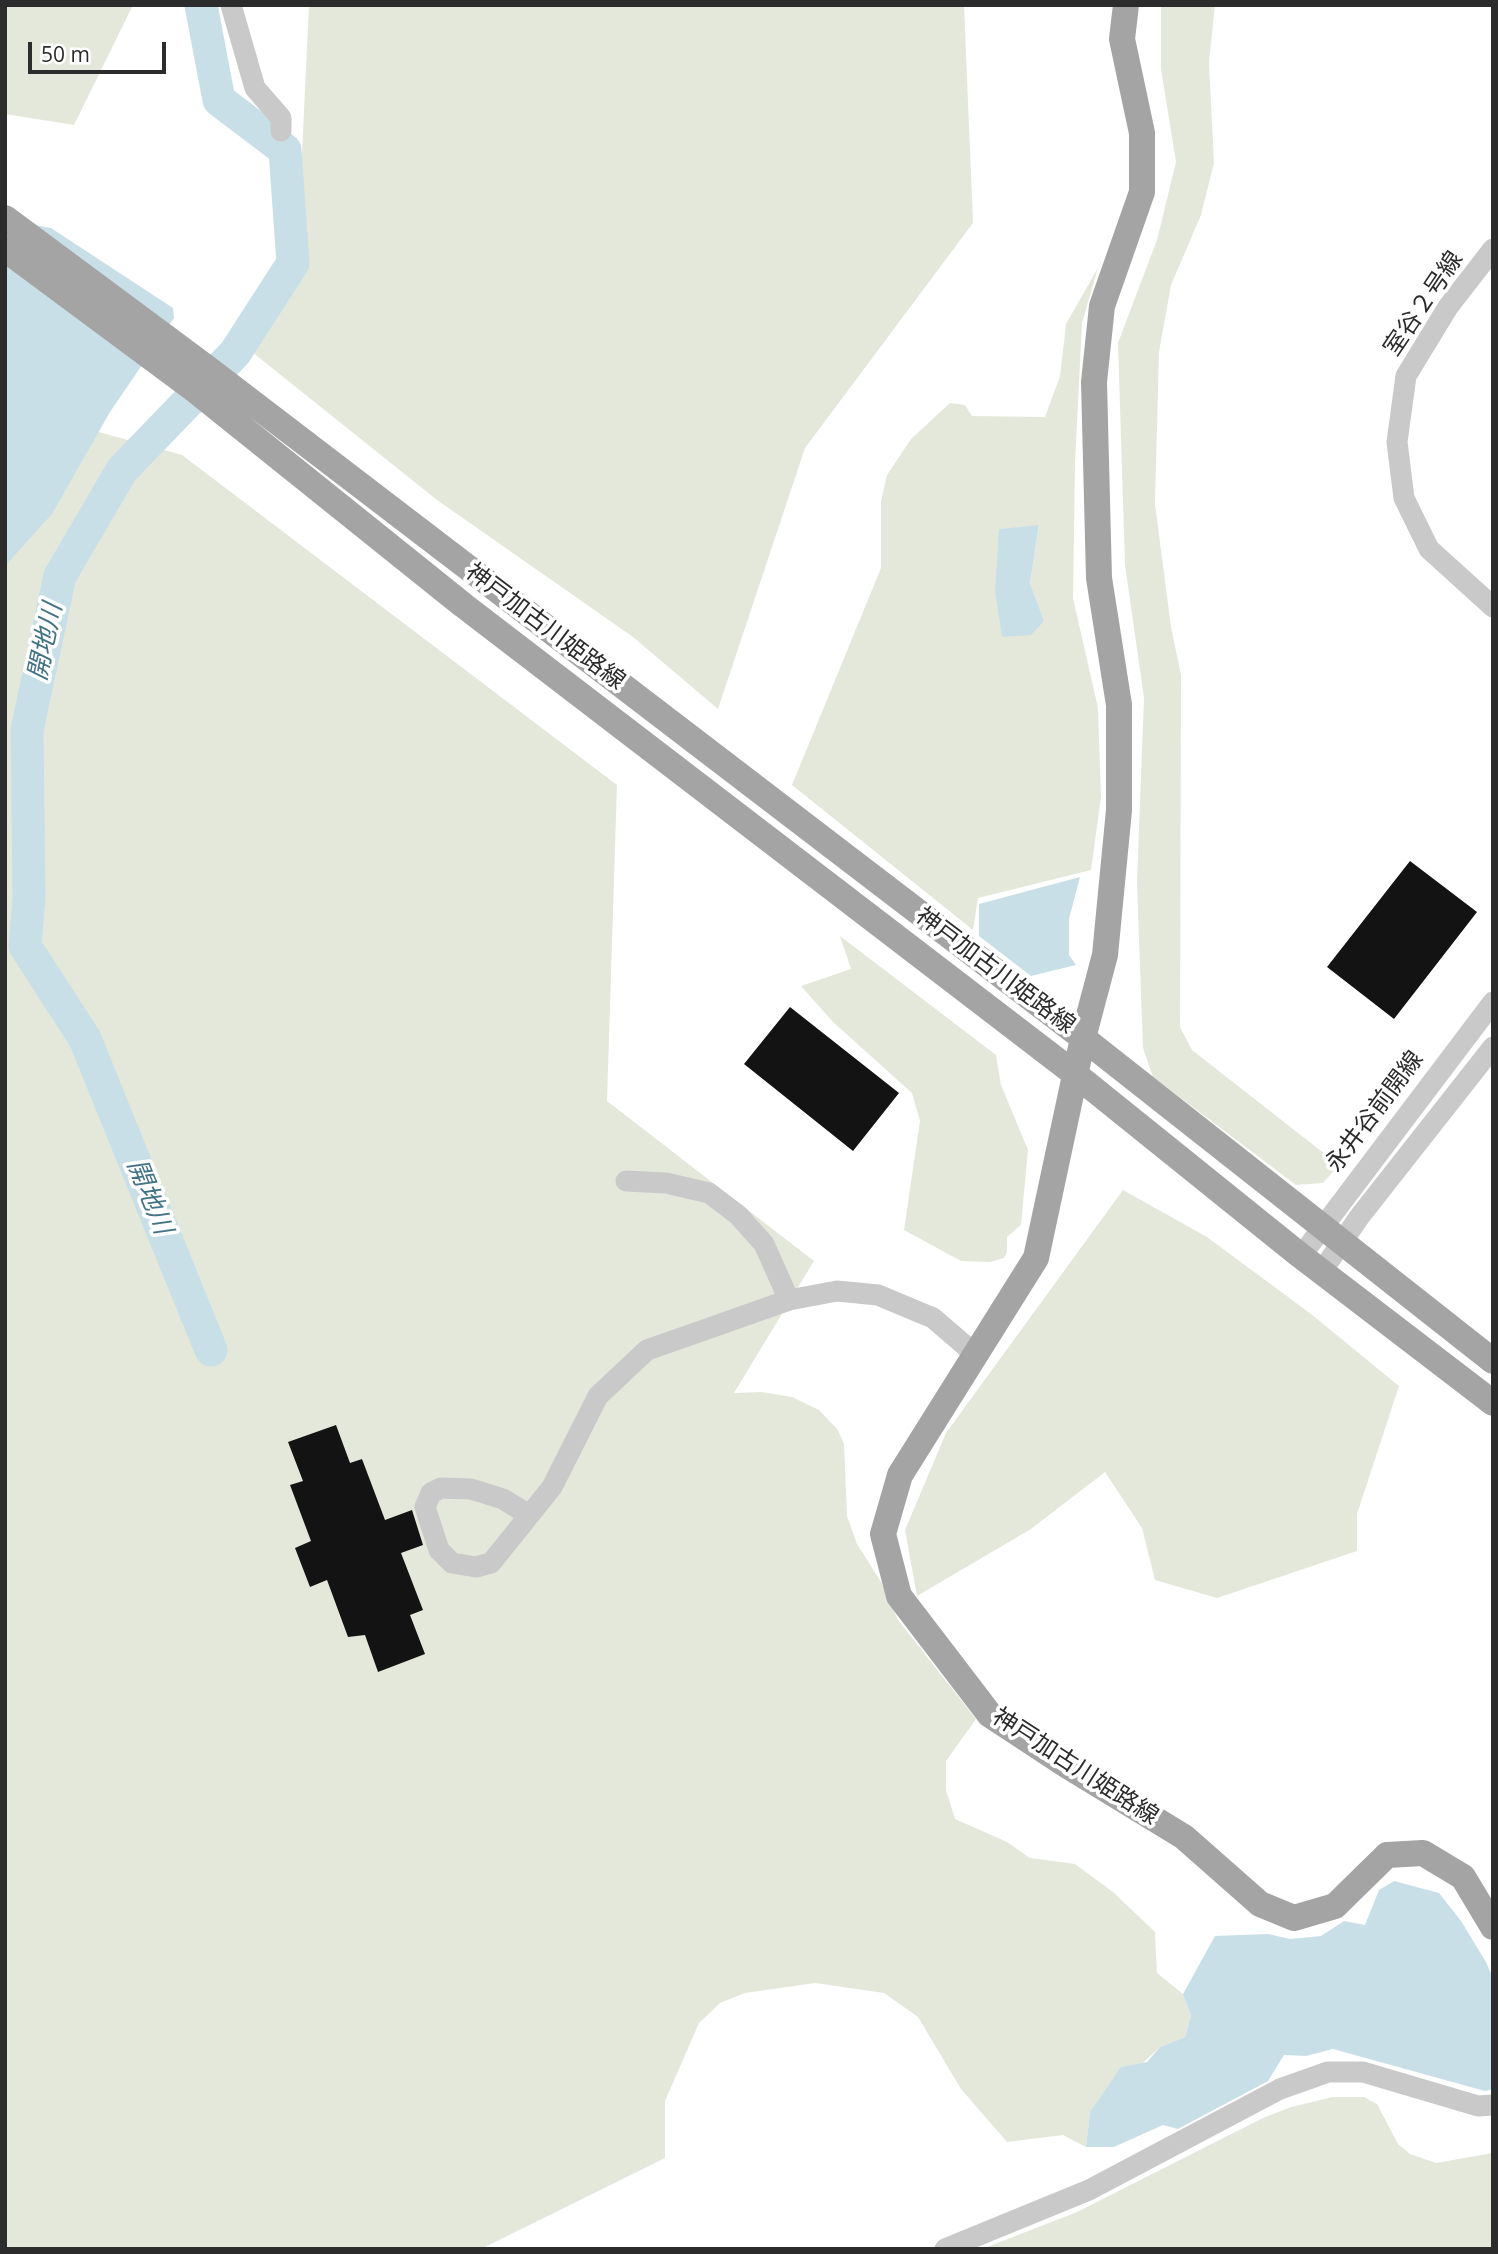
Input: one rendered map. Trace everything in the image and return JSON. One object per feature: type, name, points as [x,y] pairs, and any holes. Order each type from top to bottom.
[{"type":"main road","name":"神戸加古川姫路線","points":[[1126,5],[1122,39],[1142,133],[1142,192],[1102,306],[1094,382],[1098,578],[1119,705],[1119,810],[1105,955],[1083,1038],[1036,1258],[900,1475],[883,1534],[899,1596],[990,1714],[1066,1765],[1184,1837],[1260,1903],[1294,1918],[1335,1906],[1387,1856],[1423,1853],[1463,1877],[1493,1927]]},
{"type":"main road","name":"神戸加古川姫路線","points":[[5,218],[261,425],[463,606],[1075,1074],[1311,1264],[1493,1403]]},
{"type":"main road","name":"神戸加古川姫路線","points":[[5,249],[261,425],[1083,1038],[1493,1361]]},
{"type":"street","points":[[231,5],[255,88],[281,118],[281,131]]},
{"type":"street","name":"室谷２号線","points":[[1493,249],[1448,307],[1406,376],[1397,442],[1404,498],[1429,549],[1493,607]]},
{"type":"street","name":"永井谷前開線","points":[[1311,1264],[1493,1002]]},
{"type":"street","name":"永井谷前開線","points":[[1332,1236],[1493,1047]]},
{"type":"street","points":[[626,1181],[666,1183],[709,1193],[738,1215],[764,1244],[789,1300]]},
{"type":"street","points":[[529,1515],[503,1499],[471,1489],[441,1488],[431,1493],[425,1507],[439,1550],[452,1563],[476,1567],[491,1563],[552,1487],[598,1396],[647,1350],[789,1300],[837,1292],[878,1295],[933,1318],[976,1355]]},
{"type":"street","points":[[945,2249],[1089,2190],[1280,2089],[1328,2072],[1363,2072],[1478,2106],[1493,2105]]},
{"type":"shaded area","points":[[5,5],[133,5],[74,125],[5,114]]},
{"type":"shaded area","points":[[309,5],[964,5],[973,223],[805,448],[718,709],[633,637],[437,500],[252,352],[299,217]]},
{"type":"shaded area","points":[[1161,5],[1215,5],[1209,62],[1214,163],[1201,215],[1171,285],[1159,352],[1155,504],[1171,627],[1181,675],[1180,1027],[1192,1050],[1339,1165],[1323,1183],[1296,1185],[1153,1077],[1143,1048],[1137,882],[1144,698],[1125,565],[1118,343],[1157,240],[1176,162],[1161,69]]},
{"type":"shaded area","points":[[1098,268],[1082,323],[1075,463],[1073,598],[1098,708],[1101,797],[1091,870],[978,898],[973,930],[792,785],[881,568],[881,501],[887,475],[911,439],[950,403],[965,405],[972,416],[1045,417],[1060,376],[1066,324]],"holes":[[[1039,526],[1030,584],[1000,529]]]},
{"type":"shaded area","points":[[5,406],[182,455],[617,785],[607,1101],[814,1261],[734,1393],[762,1392],[792,1397],[819,1410],[838,1430],[844,1444],[847,1516],[857,1544],[881,1582],[898,1620],[976,1719],[946,1761],[946,1790],[955,1819],[1007,1842],[1030,1858],[1075,1864],[1113,1892],[1155,1932],[1157,1973],[1183,1994],[1191,2016],[1185,2037],[1160,2047],[1090,2112],[1086,2147],[1063,2135],[1007,2142],[961,2089],[918,2017],[884,1993],[815,1983],[745,1993],[720,2003],[699,2023],[665,2101],[665,2158],[481,2249],[5,2249]]},
{"type":"shaded area","points":[[840,936],[996,1055],[1001,1085],[1028,1150],[1021,1225],[1007,1237],[1007,1252],[1004,1258],[990,1262],[961,1261],[904,1230],[920,1121],[912,1093],[833,1022],[801,986],[851,969]]},
{"type":"shaded area","points":[[1123,1190],[1207,1237],[1311,1314],[1399,1386],[1357,1514],[1357,1551],[1217,1598],[1155,1580],[1142,1528],[1105,1472],[1031,1529],[917,1596],[905,1530],[946,1433]]},
{"type":"shaded area","points":[[1333,2097],[1364,2097],[1377,2104],[1398,2144],[1410,2154],[1436,2163],[1493,2153],[1493,2249],[982,2249],[1077,2212],[1263,2118],[1291,2107]]},
{"type":"water","points":[[34,225],[51,228],[173,308],[174,318],[110,412],[52,514],[5,566],[5,226]]},
{"type":"water","points":[[1039,525],[1030,584],[1044,621],[1031,635],[1002,637],[995,591],[999,529]]},
{"type":"water","points":[[1080,877],[1069,919],[1069,955],[1076,965],[1031,976],[979,936],[979,904]]},
{"type":"water","points":[[1394,1881],[1439,1893],[1461,1921],[1486,1962],[1493,1978],[1493,2089],[1485,2091],[1333,2049],[1306,2056],[1284,2055],[1268,2081],[1178,2129],[1163,2125],[1114,2147],[1086,2147],[1090,2112],[1121,2067],[1147,2062],[1160,2047],[1185,2037],[1191,2016],[1183,1994],[1215,1936],[1268,1934],[1290,1939],[1321,1936],[1344,1921],[1365,1925],[1379,1890]]},
{"type":"building","points":[[1410,861],[1477,912],[1394,1019],[1327,967]]},
{"type":"building","points":[[790,1007],[899,1093],[853,1151],[744,1064]]},
{"type":"building","points":[[336,1425],[350,1463],[362,1459],[385,1520],[412,1510],[423,1545],[401,1553],[423,1610],[410,1615],[425,1654],[378,1672],[365,1635],[348,1637],[327,1580],[310,1587],[295,1548],[311,1541],[290,1485],[303,1481],[288,1442]]},
{"type":"waterway","name":"開地川","points":[[201,5],[219,100],[285,150],[293,263],[235,353],[122,470],[60,576],[27,730],[29,898],[25,946],[85,1039],[211,1350]]}]
